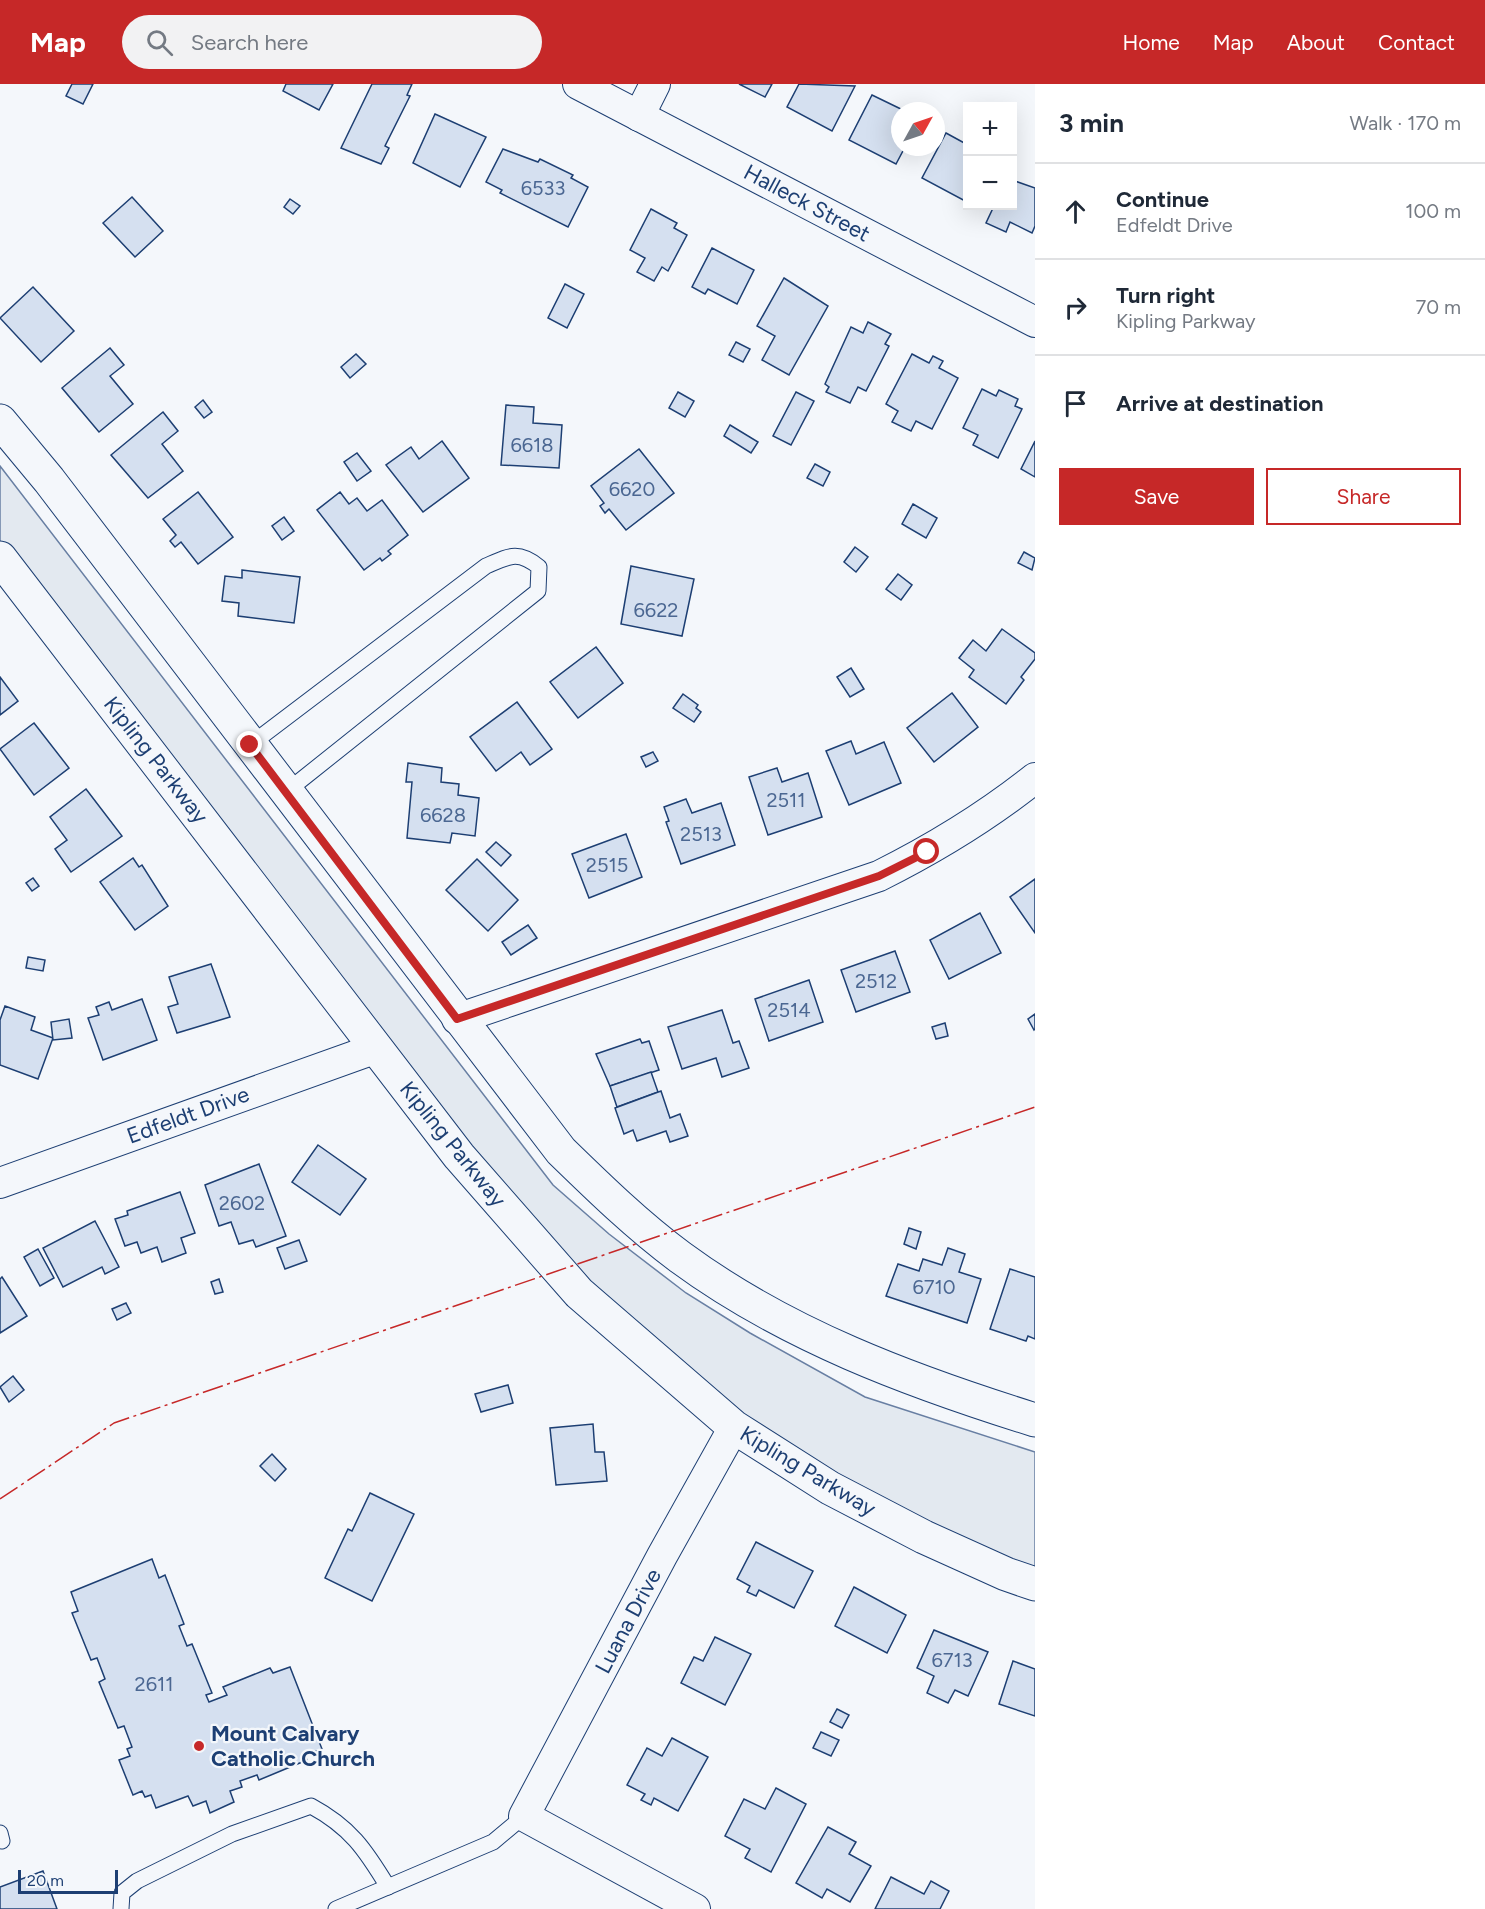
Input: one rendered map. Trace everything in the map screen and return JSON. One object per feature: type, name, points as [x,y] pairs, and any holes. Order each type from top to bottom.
[{"type":"street","name":"Halleck Street","points":[[578,84],[1035,322]]},
{"type":"street","points":[[639,116],[655,84]]},
{"type":"street","points":[[0,421],[49,480],[457,1019],[561,1151],[623,1210],[681,1257],[744,1300],[862,1360],[1035,1420]]},
{"type":"street","name":"Kipling Parkway","points":[[0,558],[459,1156],[579,1293],[734,1427],[830,1488],[924,1538],[1006,1574],[1035,1584]]},
{"type":"street","points":[[457,1019],[879,876],[927,852],[969,827],[1035,778]]},
{"type":"street","name":"Edfeldt Drive","points":[[0,1183],[377,1048]]},
{"type":"street","name":"Luana Drive","points":[[524,1816],[662,1556],[734,1427]]},
{"type":"street","points":[[524,1816],[695,1909]]},
{"type":"lane","points":[[250,745],[486,566],[510,556],[527,557],[539,567],[538,591],[286,792]]},
{"type":"lane","points":[[121,1909],[122,1893],[137,1881],[232,1834],[311,1806],[337,1820],[365,1848],[388,1887]]},
{"type":"lane","points":[[336,1909],[493,1842],[524,1816]]},
{"type":"shaded area","points":[[0,466],[553,1185],[609,1234],[686,1293],[750,1333],[865,1397],[1035,1452],[1035,1570],[872,1496],[761,1431],[641,1338],[442,1117],[0,541]]},
{"type":"building","points":[[72,84],[93,84],[83,104],[66,96]]},
{"type":"building","points":[[286,84],[333,84],[319,110],[283,91]]},
{"type":"building","points":[[372,84],[412,84],[407,95],[410,96],[385,146],[389,148],[381,164],[341,148]]},
{"type":"building","points":[[739,84],[772,84],[765,97]]},
{"type":"building","points":[[799,84],[855,86],[832,131],[787,107]]},
{"type":"building","points":[[872,95],[891,104],[891,156],[900,156],[896,164],[849,140]]},
{"type":"building","points":[[435,114],[486,137],[460,187],[413,163]]},
{"type":"building","points":[[946,133],[963,142],[963,200],[922,178],[934,156],[945,156]]},
{"type":"building","points":[[503,149],[538,162],[540,159],[573,175],[571,178],[588,187],[568,227],[500,193],[502,190],[486,182]]},
{"type":"building","points":[[1017,182],[1035,188],[1035,226],[1032,233],[1010,222],[1006,232],[986,223],[992,210],[1017,210]]},
{"type":"building","points":[[132,197],[163,231],[135,257],[103,223]]},
{"type":"building","points":[[290,199],[300,206],[293,214],[284,207]]},
{"type":"building","points":[[651,209],[677,223],[674,228],[687,235],[668,271],[662,267],[654,281],[637,272],[645,258],[630,250]]},
{"type":"building","points":[[712,248],[754,270],[737,304],[708,289],[705,294],[692,287]]},
{"type":"building","points":[[784,278],[828,306],[789,375],[762,360],[775,336],[757,326]]},
{"type":"building","points":[[565,284],[584,294],[567,328],[548,318]]},
{"type":"building","points":[[33,287],[74,331],[41,362],[0,318]]},
{"type":"building","points":[[868,322],[891,334],[885,344],[889,346],[866,391],[858,387],[850,403],[826,392],[829,387],[825,384],[851,327],[863,333]]},
{"type":"building","points":[[736,342],[750,349],[743,362],[729,355]]},
{"type":"building","points":[[110,348],[124,365],[110,376],[133,404],[99,432],[62,388]]},
{"type":"building","points":[[356,354],[366,364],[350,378],[341,367]]},
{"type":"building","points":[[912,354],[929,363],[933,356],[943,361],[939,368],[958,378],[932,429],[916,421],[911,431],[892,422],[898,411],[886,404]]},
{"type":"building","points":[[982,389],[996,396],[999,390],[1018,399],[1015,406],[1022,409],[998,458],[973,445],[978,435],[963,428]]},
{"type":"building","points":[[678,392],[694,401],[685,417],[669,408]]},
{"type":"building","points":[[796,392],[814,401],[791,445],[773,436]]},
{"type":"building","points":[[203,400],[212,412],[204,418],[195,407]]},
{"type":"building","points":[[506,405],[534,407],[533,423],[562,425],[559,468],[501,465]]},
{"type":"building","points":[[163,412],[178,431],[162,444],[183,471],[148,498],[111,455]]},
{"type":"building","points":[[730,425],[758,442],[751,453],[724,436]]},
{"type":"building","points":[[442,441],[469,478],[423,512],[386,465],[411,447],[419,459]]},
{"type":"building","points":[[1035,441],[1035,477],[1021,469]]},
{"type":"building","points":[[639,449],[674,493],[626,530],[609,509],[605,513],[600,506],[604,503],[591,486]]},
{"type":"building","points":[[357,453],[371,471],[357,481],[344,462]]},
{"type":"building","points":[[815,464],[830,472],[823,486],[807,478]]},
{"type":"building","points":[[198,492],[233,537],[198,564],[181,542],[175,547],[170,541],[176,535],[163,519]]},
{"type":"building","points":[[340,492],[349,504],[357,498],[367,511],[382,500],[408,535],[388,551],[391,554],[382,561],[380,558],[364,570],[317,510]]},
{"type":"building","points":[[913,504],[937,518],[926,538],[902,524]]},
{"type":"building","points":[[284,517],[294,531],[282,540],[272,526]]},
{"type":"building","points":[[855,547],[868,557],[856,572],[844,562]]},
{"type":"building","points":[[1024,552],[1035,558],[1032,570],[1018,563]]},
{"type":"building","points":[[631,566],[694,579],[682,636],[621,624]]},
{"type":"building","points":[[242,570],[300,577],[294,623],[238,616],[239,603],[222,601],[225,576],[242,578]]},
{"type":"building","points":[[898,574],[912,585],[901,600],[886,589]]},
{"type":"building","points":[[1002,629],[1035,653],[1035,659],[1021,677],[1024,680],[1006,704],[969,677],[974,670],[959,658],[973,640],[986,651]]},
{"type":"building","points":[[596,647],[623,683],[578,718],[550,682]]},
{"type":"building","points":[[851,668],[864,689],[850,697],[837,677]]},
{"type":"building","points":[[0,677],[18,701],[0,715]]},
{"type":"building","points":[[952,693],[978,727],[934,762],[907,728]]},
{"type":"building","points":[[683,694],[698,705],[696,708],[701,712],[694,722],[673,708]]},
{"type":"building","points":[[517,702],[552,749],[530,765],[521,752],[496,771],[470,737]]},
{"type":"building","points":[[34,723],[69,768],[34,795],[0,749]]},
{"type":"building","points":[[851,741],[856,754],[884,742],[901,783],[849,805],[826,751]]},
{"type":"building","points":[[653,752],[658,761],[646,767],[641,757]]},
{"type":"building","points":[[408,763],[442,768],[441,782],[459,784],[458,795],[479,798],[475,836],[452,833],[450,843],[407,838],[412,782],[406,782]]},
{"type":"building","points":[[777,768],[782,782],[808,773],[822,817],[768,835],[749,777]]},
{"type":"building","points":[[86,789],[122,836],[71,872],[55,849],[67,840],[50,817]]},
{"type":"building","points":[[686,799],[692,813],[721,803],[735,845],[681,864],[666,822],[669,821],[664,807]]},
{"type":"building","points":[[626,834],[642,877],[589,898],[572,854]]},
{"type":"building","points":[[496,842],[511,855],[501,866],[486,852]]},
{"type":"building","points":[[133,858],[139,867],[142,865],[168,906],[135,930],[100,882]]},
{"type":"building","points":[[477,859],[518,900],[488,931],[446,890]]},
{"type":"building","points":[[33,878],[39,886],[32,891],[26,883]]},
{"type":"building","points":[[1035,879],[1035,933],[1010,897]]},
{"type":"building","points":[[980,913],[1001,953],[949,979],[930,940]]},
{"type":"building","points":[[528,925],[537,938],[511,955],[502,942]]},
{"type":"building","points":[[895,951],[910,992],[856,1012],[841,970]]},
{"type":"building","points":[[28,957],[45,960],[43,971],[26,968]]},
{"type":"building","points":[[211,964],[230,1017],[177,1033],[168,1007],[178,1004],[169,977]]},
{"type":"building","points":[[809,980],[823,1022],[769,1041],[755,999]]},
{"type":"building","points":[[142,999],[157,1040],[103,1060],[88,1018],[99,1015],[96,1007],[109,1002],[112,1010]]},
{"type":"building","points":[[5,1006],[35,1017],[31,1030],[53,1038],[38,1079],[0,1065],[0,1020]]},
{"type":"building","points":[[722,1010],[733,1043],[739,1041],[749,1068],[722,1077],[716,1058],[682,1069],[668,1027]]},
{"type":"building","points":[[1035,1014],[1035,1029],[1034,1030],[1028,1019]]},
{"type":"building","points":[[69,1019],[72,1038],[53,1040],[51,1022]]},
{"type":"building","points":[[945,1023],[948,1036],[936,1039],[932,1027]]},
{"type":"building","points":[[640,1039],[642,1043],[649,1041],[659,1070],[610,1086],[596,1054]]},
{"type":"building","points":[[651,1072],[658,1092],[617,1107],[610,1086]]},
{"type":"building","points":[[661,1091],[670,1118],[680,1114],[688,1136],[670,1142],[666,1131],[637,1141],[633,1130],[624,1134],[615,1108]]},
{"type":"building","points":[[318,1145],[366,1179],[340,1215],[292,1182]]},
{"type":"building","points":[[259,1164],[286,1236],[256,1247],[253,1240],[239,1244],[231,1222],[219,1226],[205,1185]]},
{"type":"building","points":[[180,1192],[195,1233],[181,1238],[186,1253],[162,1262],[157,1247],[141,1253],[137,1242],[125,1246],[115,1219],[128,1215],[127,1211]]},
{"type":"building","points":[[95,1221],[119,1267],[105,1274],[102,1267],[63,1287],[43,1248]]},
{"type":"building","points":[[909,1228],[921,1232],[916,1249],[904,1244]]},
{"type":"building","points":[[299,1240],[307,1261],[285,1269],[277,1248]]},
{"type":"building","points":[[948,1248],[965,1254],[959,1272],[981,1279],[967,1323],[886,1296],[898,1264],[919,1271],[923,1259],[942,1265]]},
{"type":"building","points":[[38,1249],[54,1278],[40,1286],[24,1257]]},
{"type":"building","points":[[1010,1269],[1035,1277],[1035,1339],[1028,1336],[1026,1341],[990,1329]]},
{"type":"building","points":[[2,1277],[27,1316],[0,1333],[0,1279]]},
{"type":"building","points":[[219,1279],[223,1292],[215,1294],[211,1282]]},
{"type":"building","points":[[126,1303],[131,1313],[117,1320],[112,1309]]},
{"type":"building","points":[[13,1376],[24,1390],[9,1402],[0,1387]]},
{"type":"building","points":[[508,1385],[513,1403],[481,1412],[475,1394]]},
{"type":"building","points":[[593,1424],[595,1452],[604,1452],[607,1481],[556,1485],[550,1428]]},
{"type":"building","points":[[272,1454],[286,1469],[275,1481],[260,1466]]},
{"type":"building","points":[[370,1493],[414,1514],[372,1601],[325,1578],[348,1529],[352,1531]]},
{"type":"building","points":[[756,1542],[813,1571],[794,1608],[759,1590],[756,1596],[747,1592],[750,1586],[737,1579]]},
{"type":"building","points":[[152,1559],[159,1578],[165,1575],[184,1624],[179,1626],[187,1646],[192,1644],[212,1693],[206,1695],[209,1702],[227,1695],[223,1687],[270,1668],[273,1673],[290,1667],[322,1749],[305,1755],[307,1760],[259,1780],[257,1775],[240,1781],[242,1787],[230,1791],[234,1802],[210,1813],[206,1801],[193,1806],[188,1796],[156,1808],[151,1795],[145,1797],[142,1791],[133,1795],[119,1760],[130,1756],[127,1749],[132,1747],[124,1726],[118,1728],[99,1682],[105,1679],[97,1658],[91,1660],[72,1613],[78,1611],[71,1592]]},
{"type":"building","points":[[854,1587],[906,1615],[887,1653],[835,1626]]},
{"type":"building","points":[[934,1630],[988,1652],[968,1696],[955,1690],[948,1703],[927,1693],[934,1676],[917,1668]]},
{"type":"building","points":[[715,1637],[751,1654],[725,1705],[681,1683],[694,1657],[703,1661]]},
{"type":"building","points":[[1013,1661],[1035,1669],[1035,1716],[999,1704]]},
{"type":"building","points":[[837,1709],[849,1715],[842,1728],[830,1722]]},
{"type":"building","points":[[821,1732],[839,1740],[831,1756],[813,1748]]},
{"type":"building","points":[[672,1738],[708,1757],[678,1811],[654,1798],[651,1805],[641,1800],[645,1794],[627,1785],[647,1748],[662,1756]]},
{"type":"building","points":[[776,1788],[806,1804],[771,1872],[745,1858],[750,1849],[725,1836],[744,1799],[765,1809]]},
{"type":"building","points":[[828,1827],[856,1842],[849,1854],[871,1866],[850,1902],[827,1889],[822,1898],[796,1883]]},
{"type":"building","points":[[43,1871],[57,1909],[0,1909],[0,1887]]},
{"type":"building","points":[[891,1877],[924,1894],[931,1881],[949,1891],[940,1909],[875,1909]]},
{"type":"power","points":[[0,1499],[114,1423],[1035,1107]]},
{"type":"place","name":"Mount Calvary Catholic Church","points":[[199,1746]]},
{"type":"route","points":[[250,745],[457,1019],[879,876],[927,852]]}]
